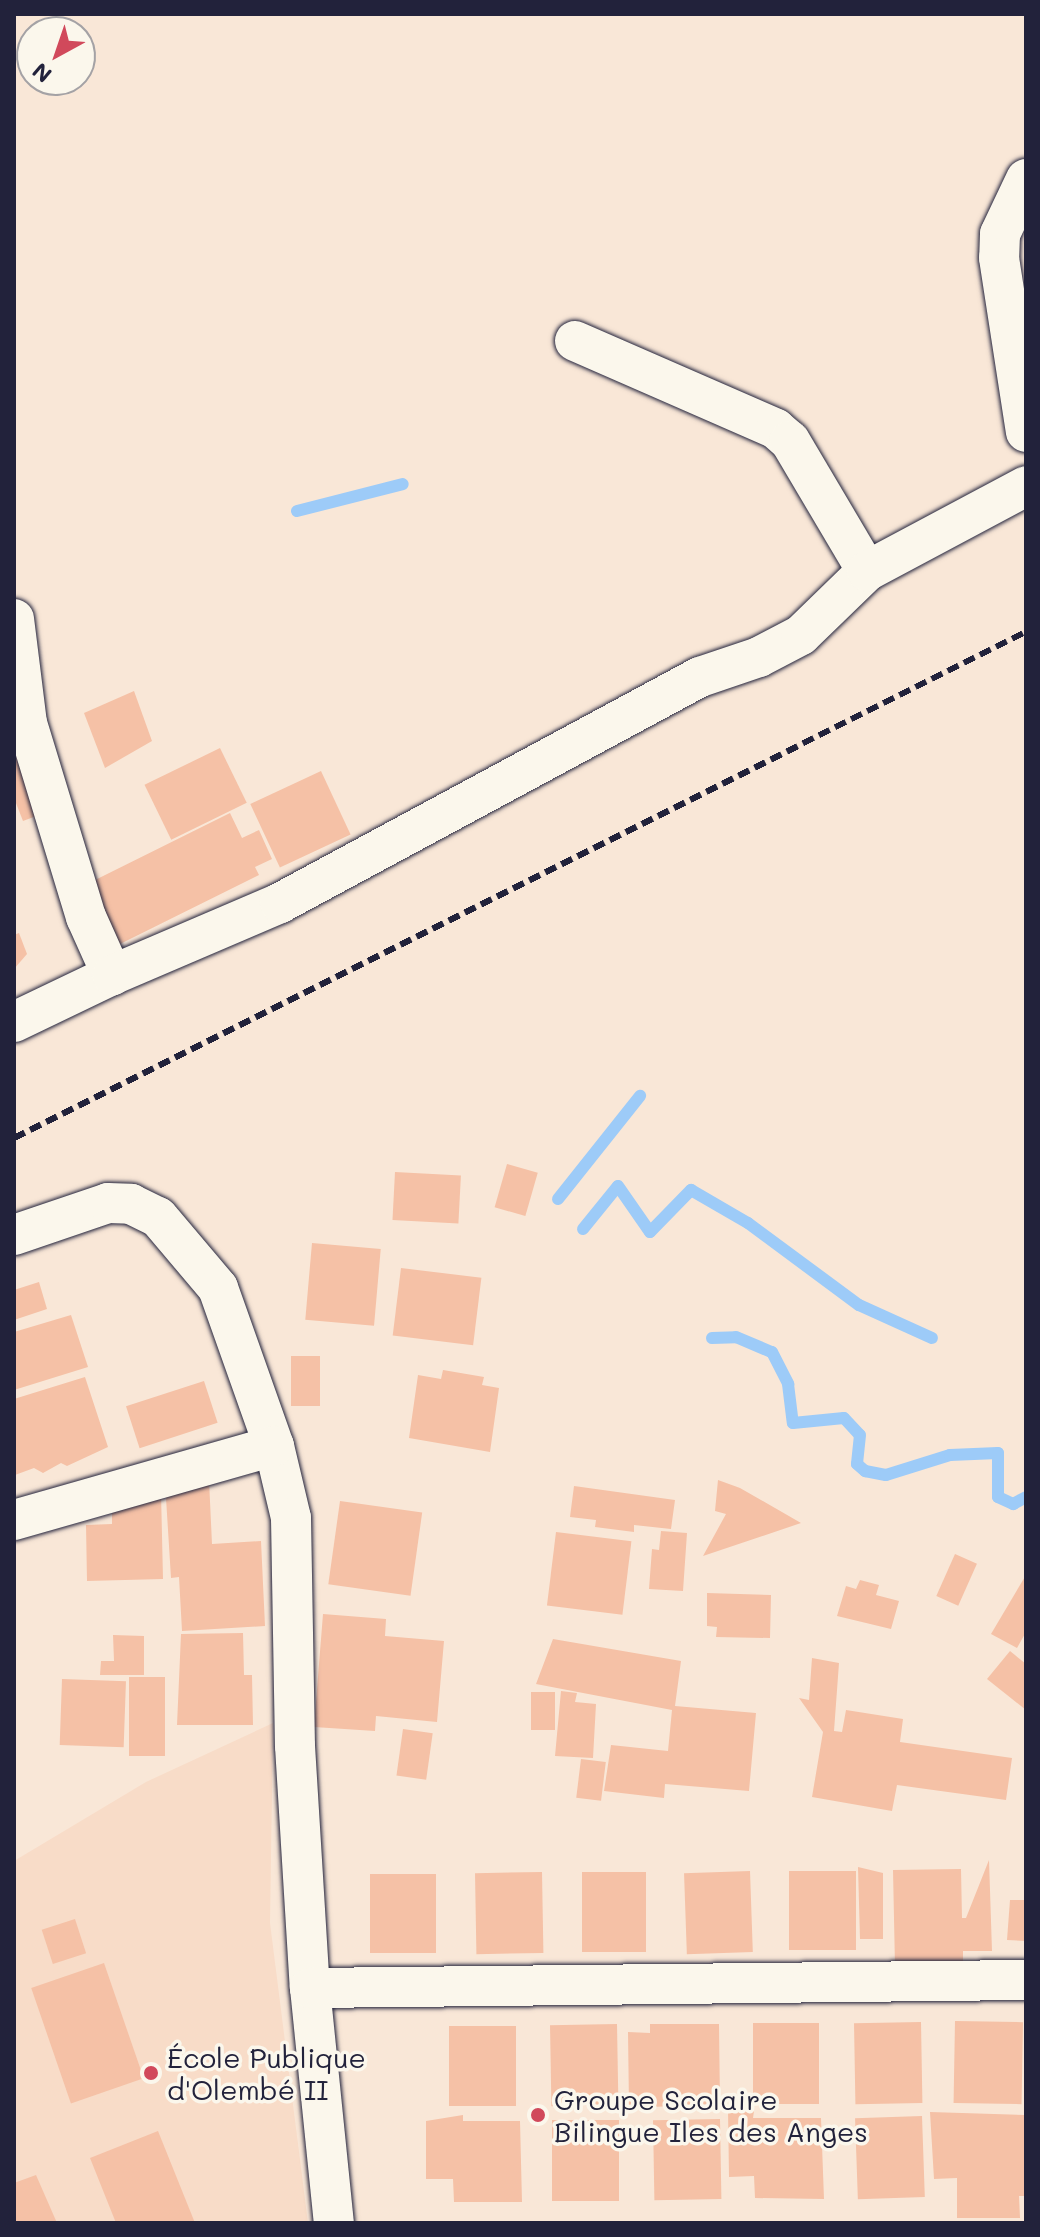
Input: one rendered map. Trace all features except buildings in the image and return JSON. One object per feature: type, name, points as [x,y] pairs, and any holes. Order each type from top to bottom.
[{"type":"street","points":[[1026,179],[1000,234],[999,258],[1026,432]]},
{"type":"street","points":[[575,341],[776,429],[790,441],[867,571]]},
{"type":"street","points":[[14,1022],[112,975],[280,903],[700,677],[759,657],[801,635],[867,571],[1026,486]]},
{"type":"street","points":[[14,619],[27,723],[86,917],[112,975]]},
{"type":"street","points":[[14,1235],[108,1203],[131,1204],[158,1217],[218,1288],[274,1446],[291,1518],[295,1746],[310,1988],[334,2223]]},
{"type":"street","points":[[14,1520],[274,1446]]},
{"type":"street","points":[[310,1988],[1026,1980]]},
{"type":"shaded area","name":"École Publique d'Olembé II","points":[[273,1723],[270,1923],[308,2223],[14,2223],[14,1861],[146,1782]]},
{"type":"waterway","points":[[297,511],[403,484]]},
{"type":"waterway","points":[[558,1199],[640,1096]]},
{"type":"waterway","points":[[583,1229],[618,1186],[650,1232],[691,1190],[748,1223],[859,1305],[932,1338]]},
{"type":"waterway","points":[[712,1338],[736,1337],[772,1352],[788,1384],[793,1423],[844,1418],[860,1435],[857,1464],[865,1471],[886,1475],[950,1455],[998,1453],[998,1497],[1013,1504],[1026,1497]]},
{"type":"railway","points":[[14,1138],[1026,632]]},
{"type":"place","name":"École Publique d'Olembé II","points":[[151,2073]]},
{"type":"place","name":"Groupe Scolaire Bilingue Iles des Anges","points":[[538,2115]]}]
